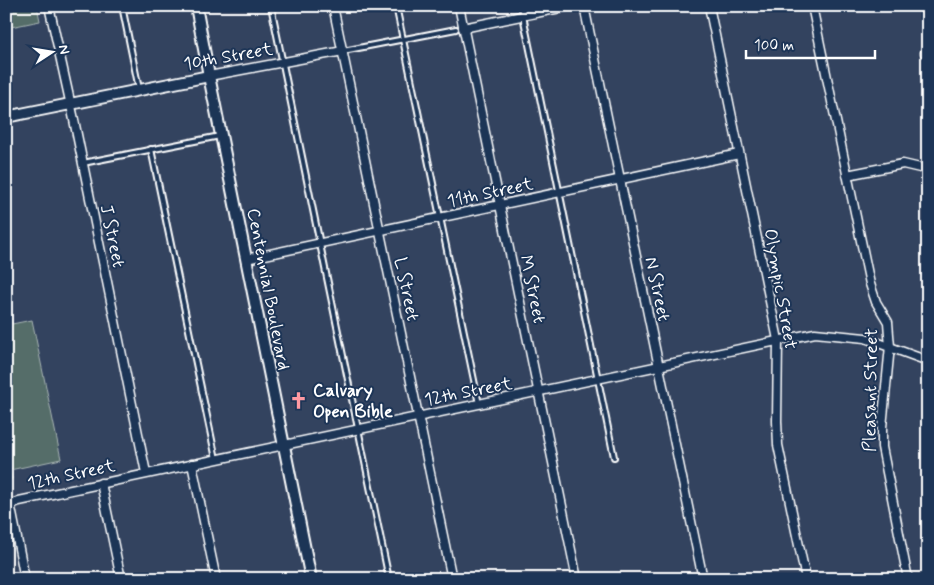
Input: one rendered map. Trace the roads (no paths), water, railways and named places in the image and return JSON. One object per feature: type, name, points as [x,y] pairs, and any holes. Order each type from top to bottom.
[{"type":"main road","name":"Centennial Boulevard","points":[[196,6],[208,76],[311,579]]},
{"type":"main road","name":"10th Street","points":[[6,117],[208,76]]},
{"type":"street","name":"J Street","points":[[49,6],[146,473]]},
{"type":"street","name":"L Street","points":[[333,6],[452,579]]},
{"type":"street","name":"M Street","points":[[459,6],[460,28],[500,206],[577,579]]},
{"type":"street","name":"10th Street","points":[[460,28],[570,6]]},
{"type":"street","name":"N Street","points":[[584,6],[703,579]]},
{"type":"street","name":"Olympic Street","points":[[709,6],[778,340],[778,445],[806,579]]},
{"type":"street","name":"Pleasant Street","points":[[812,6],[870,284],[876,302],[888,322],[890,346],[882,428],[882,447],[908,579]]},
{"type":"street","name":"10th Street","points":[[208,76],[343,51]]},
{"type":"street","name":"11th Street","points":[[246,259],[740,154]]},
{"type":"street","points":[[847,175],[903,164],[920,168]]},
{"type":"street","name":"12th Street","points":[[25,579],[12,514],[12,504],[19,500],[815,333],[865,338],[928,361]]},
{"type":"street","points":[[192,464],[216,579]]},
{"type":"street","points":[[101,483],[121,579]]},
{"type":"lane","points":[[122,6],[139,90]]},
{"type":"lane","points":[[270,6],[390,579]]},
{"type":"lane","points":[[396,6],[479,404]]},
{"type":"lane","points":[[521,6],[614,457]]},
{"type":"lane","name":"10th Street","points":[[343,51],[460,28]]},
{"type":"lane","points":[[83,164],[221,136]]},
{"type":"lane","points":[[151,149],[216,459]]},
{"type":"place","name":"Calvary Open Bible","points":[[299,400]]}]
